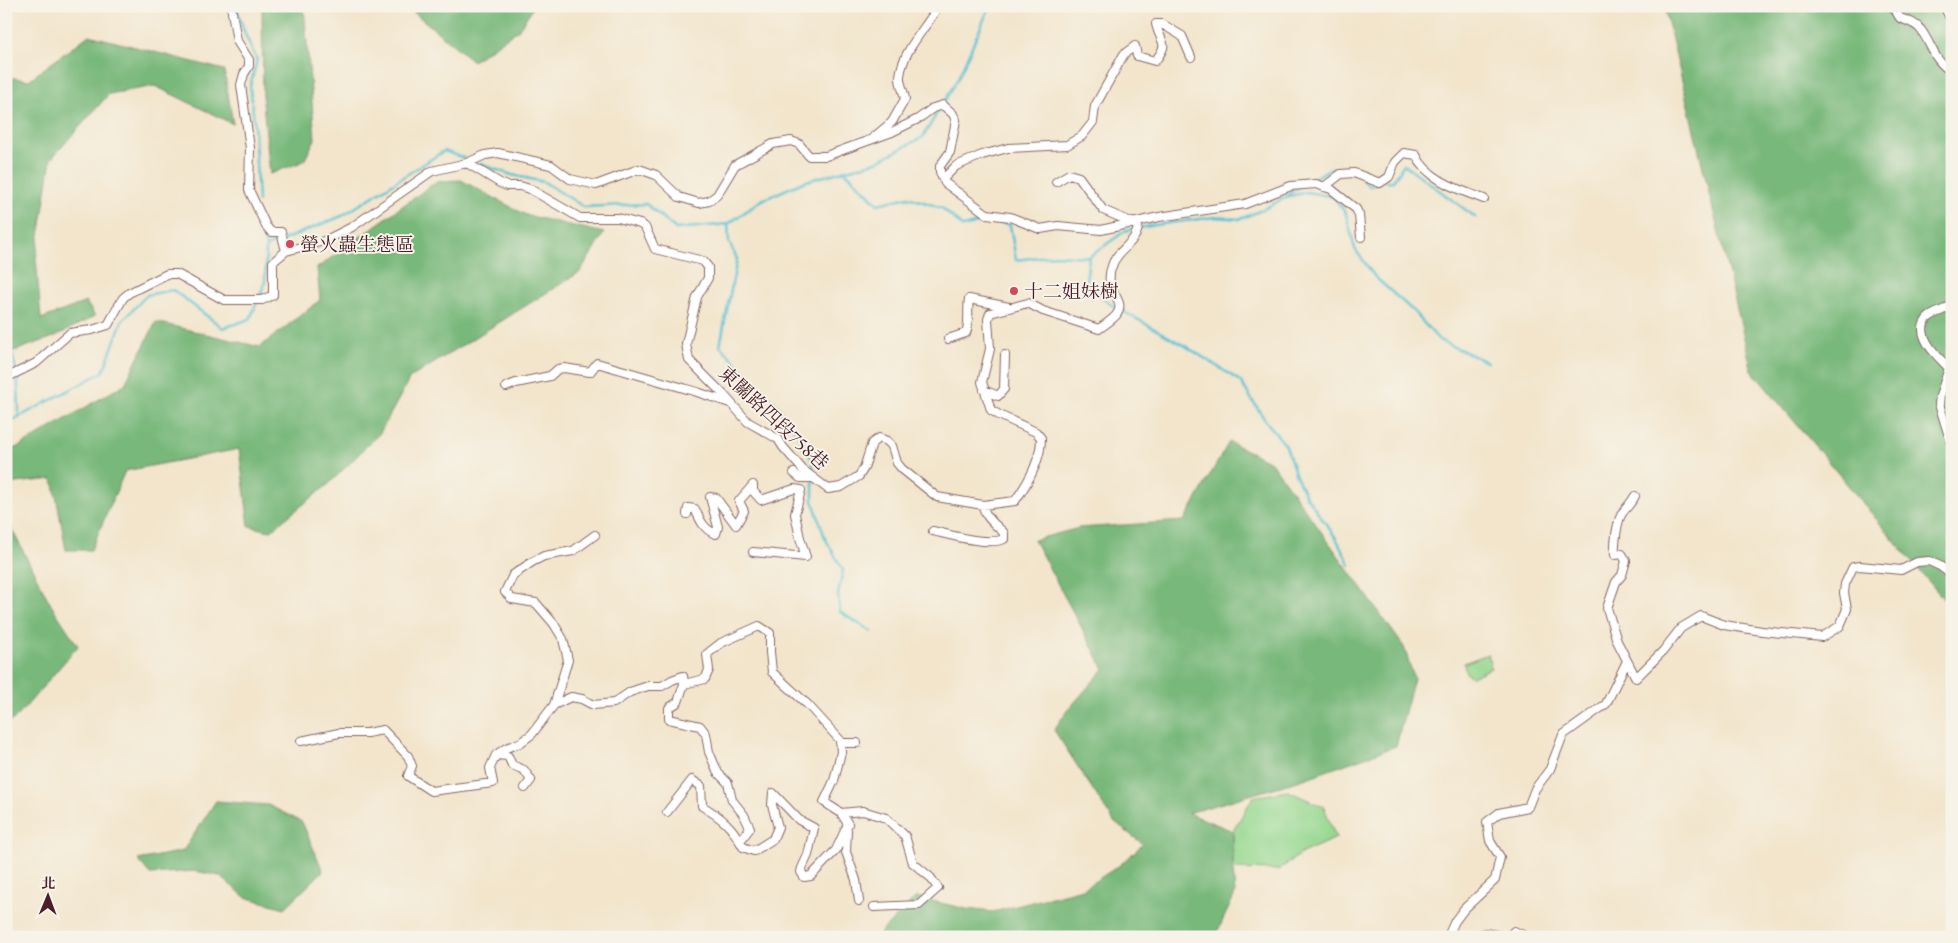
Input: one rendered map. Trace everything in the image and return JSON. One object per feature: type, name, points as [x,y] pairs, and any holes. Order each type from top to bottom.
[{"type":"street","points":[[231,6],[237,41],[249,60],[249,66],[244,74],[241,85],[250,148],[249,190],[266,226],[271,232],[281,232],[286,251]]},
{"type":"street","points":[[870,140],[892,122],[905,99],[900,77],[908,50],[930,22],[938,6]]},
{"type":"street","points":[[1890,6],[1900,18],[1913,23],[1920,29],[1942,64],[1952,71]]},
{"type":"street","points":[[1944,6],[1952,22]]},
{"type":"street","points":[[943,179],[956,166],[982,156],[1008,148],[1067,145],[1082,136],[1093,122],[1095,106],[1124,54],[1135,46],[1137,56],[1155,61],[1163,51],[1164,40],[1156,24],[1162,24],[1182,36],[1192,57]]},
{"type":"street","points":[[6,378],[18,370],[36,363],[70,333],[92,330],[108,325],[123,298],[129,292],[167,274],[177,274],[224,300],[262,300],[273,295],[273,262],[286,251],[324,241],[352,228],[432,171],[467,163],[485,155],[498,153],[550,165],[570,179],[596,185],[639,169],[656,175],[679,197],[699,203],[709,201],[717,195],[735,165],[773,144],[791,142],[799,144],[809,156],[826,156],[892,132],[939,106],[948,108],[956,120],[950,152],[940,166],[943,179],[951,188],[987,214],[1010,217],[1040,228],[1058,226],[1101,230],[1134,222],[1245,204],[1291,186],[1316,184],[1331,189],[1356,209],[1359,215],[1361,237]]},
{"type":"street","points":[[1324,187],[1341,174],[1354,173],[1380,183],[1389,177],[1395,162],[1404,153],[1416,155],[1420,163],[1451,186],[1484,198]]},
{"type":"street","name":"東關路四段758巷","points":[[467,163],[507,186],[520,186],[530,189],[580,218],[618,218],[640,224],[646,227],[655,249],[703,261],[708,267],[708,278],[697,297],[692,317],[686,344],[689,360],[748,422],[778,439],[803,470],[828,489],[833,489],[859,476],[864,468],[872,443],[879,438],[887,441],[892,446],[897,463],[902,469],[937,497],[983,505],[1015,501],[1025,487],[1041,449],[1041,438],[1036,432],[991,410],[982,382],[990,349],[988,318],[990,313],[1028,303],[1043,311],[1099,329],[1117,315],[1119,310],[1120,302],[1112,290],[1110,274],[1113,263],[1138,233],[1138,225],[1134,222]]},
{"type":"street","points":[[1056,182],[1069,174],[1079,177],[1103,210],[1134,222]]},
{"type":"street","points":[[948,340],[966,333],[969,327],[967,312],[969,299],[1011,307]]},
{"type":"street","points":[[1952,304],[1928,318],[1924,323],[1924,329],[1931,348],[1949,368],[1939,404],[1952,446]]},
{"type":"street","points":[[984,390],[998,396],[1004,389],[1005,355]]},
{"type":"street","points":[[506,387],[550,376],[558,369],[564,368],[590,372],[597,364],[694,391],[732,404]]},
{"type":"street","points":[[794,473],[800,478],[814,478]]},
{"type":"street","points":[[753,552],[806,557],[795,514],[801,490],[814,478]]},
{"type":"street","points":[[687,514],[688,508],[695,509],[702,524],[709,532],[716,534],[718,527],[710,497],[716,498],[736,525],[744,512],[739,501],[753,485],[753,491],[761,500],[794,489],[801,490]]},
{"type":"street","points":[[1634,496],[1628,509],[1622,512],[1614,537],[1614,554],[1622,554],[1626,561],[1622,574],[1616,582],[1608,608],[1618,641],[1636,678],[1663,651],[1681,628],[1700,616],[1724,625],[1822,637],[1840,626],[1847,609],[1844,594],[1845,584],[1853,567],[1901,570],[1917,562],[1929,561],[1952,575]]},
{"type":"street","points":[[933,530],[982,541],[998,542],[1004,539],[1004,533],[989,519],[983,505]]},
{"type":"street","points":[[301,741],[339,733],[367,733],[384,730],[408,756],[412,766],[408,776],[431,791],[493,783],[490,768],[496,755],[506,748],[520,743],[532,734],[554,705],[568,660],[563,639],[554,624],[536,603],[512,599],[506,592],[513,575],[532,562],[544,556],[572,551],[595,535]]},
{"type":"street","points":[[684,684],[705,679],[708,670],[707,654],[721,643],[759,626],[770,633],[772,672],[808,705],[840,740],[841,752],[834,780],[824,802],[841,813],[848,824],[846,852],[856,880],[859,901]]},
{"type":"street","points":[[1458,937],[1449,934],[1455,921],[1464,909],[1495,880],[1500,857],[1490,841],[1486,822],[1499,814],[1528,807],[1535,789],[1550,769],[1563,735],[1606,704],[1627,660]]},
{"type":"street","points":[[554,705],[571,697],[601,706],[614,703],[630,692],[648,686],[662,686],[683,676],[684,684],[678,702],[670,708],[669,719],[700,726],[706,734],[709,752],[718,773],[728,783],[732,800],[744,815],[750,828],[740,842]]},
{"type":"street","points":[[840,743],[856,743]]},
{"type":"street","points":[[496,755],[508,756],[512,765],[524,770],[531,780],[524,788]]},
{"type":"street","points":[[667,812],[692,780],[701,786],[702,806],[721,818],[735,832],[743,847],[754,850],[773,838],[778,827],[772,805],[773,793],[799,820],[814,828],[808,855],[801,872],[804,877],[811,876],[836,850],[848,824]]},
{"type":"street","points":[[841,813],[863,811],[886,818],[905,836],[912,863],[930,877],[938,888],[919,905],[874,907]]},
{"type":"street","points":[[1473,937],[1485,933],[1508,937],[1514,931],[1527,937]]},
{"type":"green space","points":[[262,6],[307,6],[304,8],[315,139],[304,161],[270,174],[263,103]]},
{"type":"green space","points":[[406,6],[534,6],[518,30],[473,61]]},
{"type":"green space","points":[[1664,6],[1952,6],[1952,609],[1752,371]]},
{"type":"green space","points":[[89,35],[224,70],[233,124],[155,86],[109,94],[51,159],[36,258],[41,319],[86,302],[95,316],[54,337],[8,353],[6,347],[6,77],[29,80]]},
{"type":"green space","points":[[461,180],[526,215],[604,233],[580,272],[410,378],[380,433],[330,483],[270,531],[249,526],[239,449],[125,471],[91,550],[66,550],[53,479],[6,484],[6,452],[20,446],[125,384],[156,322],[260,347],[320,300],[317,268],[437,181]]},
{"type":"green space","points":[[1229,442],[1271,462],[1404,647],[1414,678],[1396,746],[1301,780],[1188,813],[1233,831],[1235,894],[1215,937],[876,937],[916,897],[966,909],[993,912],[1083,889],[1120,865],[1143,844],[1114,822],[1054,730],[1066,712],[1104,669],[1034,540],[1079,528],[1184,521]]},
{"type":"green space","points":[[6,518],[51,605],[78,646],[17,717],[6,724]]},
{"type":"green space","points":[[1488,654],[1491,668],[1472,677],[1466,673],[1464,663]]},
{"type":"green space","points":[[1288,791],[1324,807],[1336,838],[1302,853],[1278,870],[1233,869],[1233,831],[1253,797]]},
{"type":"green space","points":[[216,801],[268,805],[302,822],[323,871],[285,908],[245,897],[220,876],[195,871],[150,874],[138,860],[183,851]]},
{"type":"waterway","points":[[236,6],[245,34],[257,60],[250,87],[254,120],[258,202]]},
{"type":"waterway","points":[[943,104],[958,78],[990,6]]},
{"type":"waterway","points":[[480,164],[512,175],[544,182],[584,207],[646,204],[676,229],[728,224],[762,200],[803,182],[876,162],[923,137],[940,108]]},
{"type":"waterway","points":[[259,297],[265,283],[266,247],[342,216],[444,151],[464,158]]},
{"type":"waterway","points":[[1386,182],[1393,181],[1404,164],[1475,217]]},
{"type":"waterway","points":[[1306,182],[1332,168],[1349,170]]},
{"type":"waterway","points":[[844,170],[878,204],[908,197],[942,208],[963,227],[989,220],[1010,225],[1016,260],[1055,255],[1089,257],[1086,283],[1110,304],[1187,347],[1240,381],[1265,420],[1286,446],[1296,476],[1306,496],[1336,538],[1350,565]]},
{"type":"waterway","points":[[1363,180],[1370,186],[1376,184]]},
{"type":"waterway","points":[[1288,195],[1297,188]]},
{"type":"waterway","points":[[1089,257],[1125,231],[1215,217],[1240,219],[1286,197],[1307,192],[1334,197],[1346,214],[1355,249],[1375,277],[1412,310],[1439,340],[1487,362]]},
{"type":"waterway","points":[[258,217],[266,247]]},
{"type":"waterway","points":[[728,224],[729,242],[737,259],[720,346],[776,404],[800,438],[813,462],[813,475]]},
{"type":"waterway","points":[[6,424],[103,372],[122,321],[147,295],[173,290],[223,328],[250,319],[257,302]]},
{"type":"waterway","points":[[6,340],[16,369],[19,418]]},
{"type":"waterway","points":[[813,481],[813,501],[825,538],[843,570],[838,595],[840,612],[872,632]]},
{"type":"place","name":"螢火蟲生態區","points":[[290,244]]},
{"type":"place","name":"十二姐妹樹","points":[[1014,291]]}]
